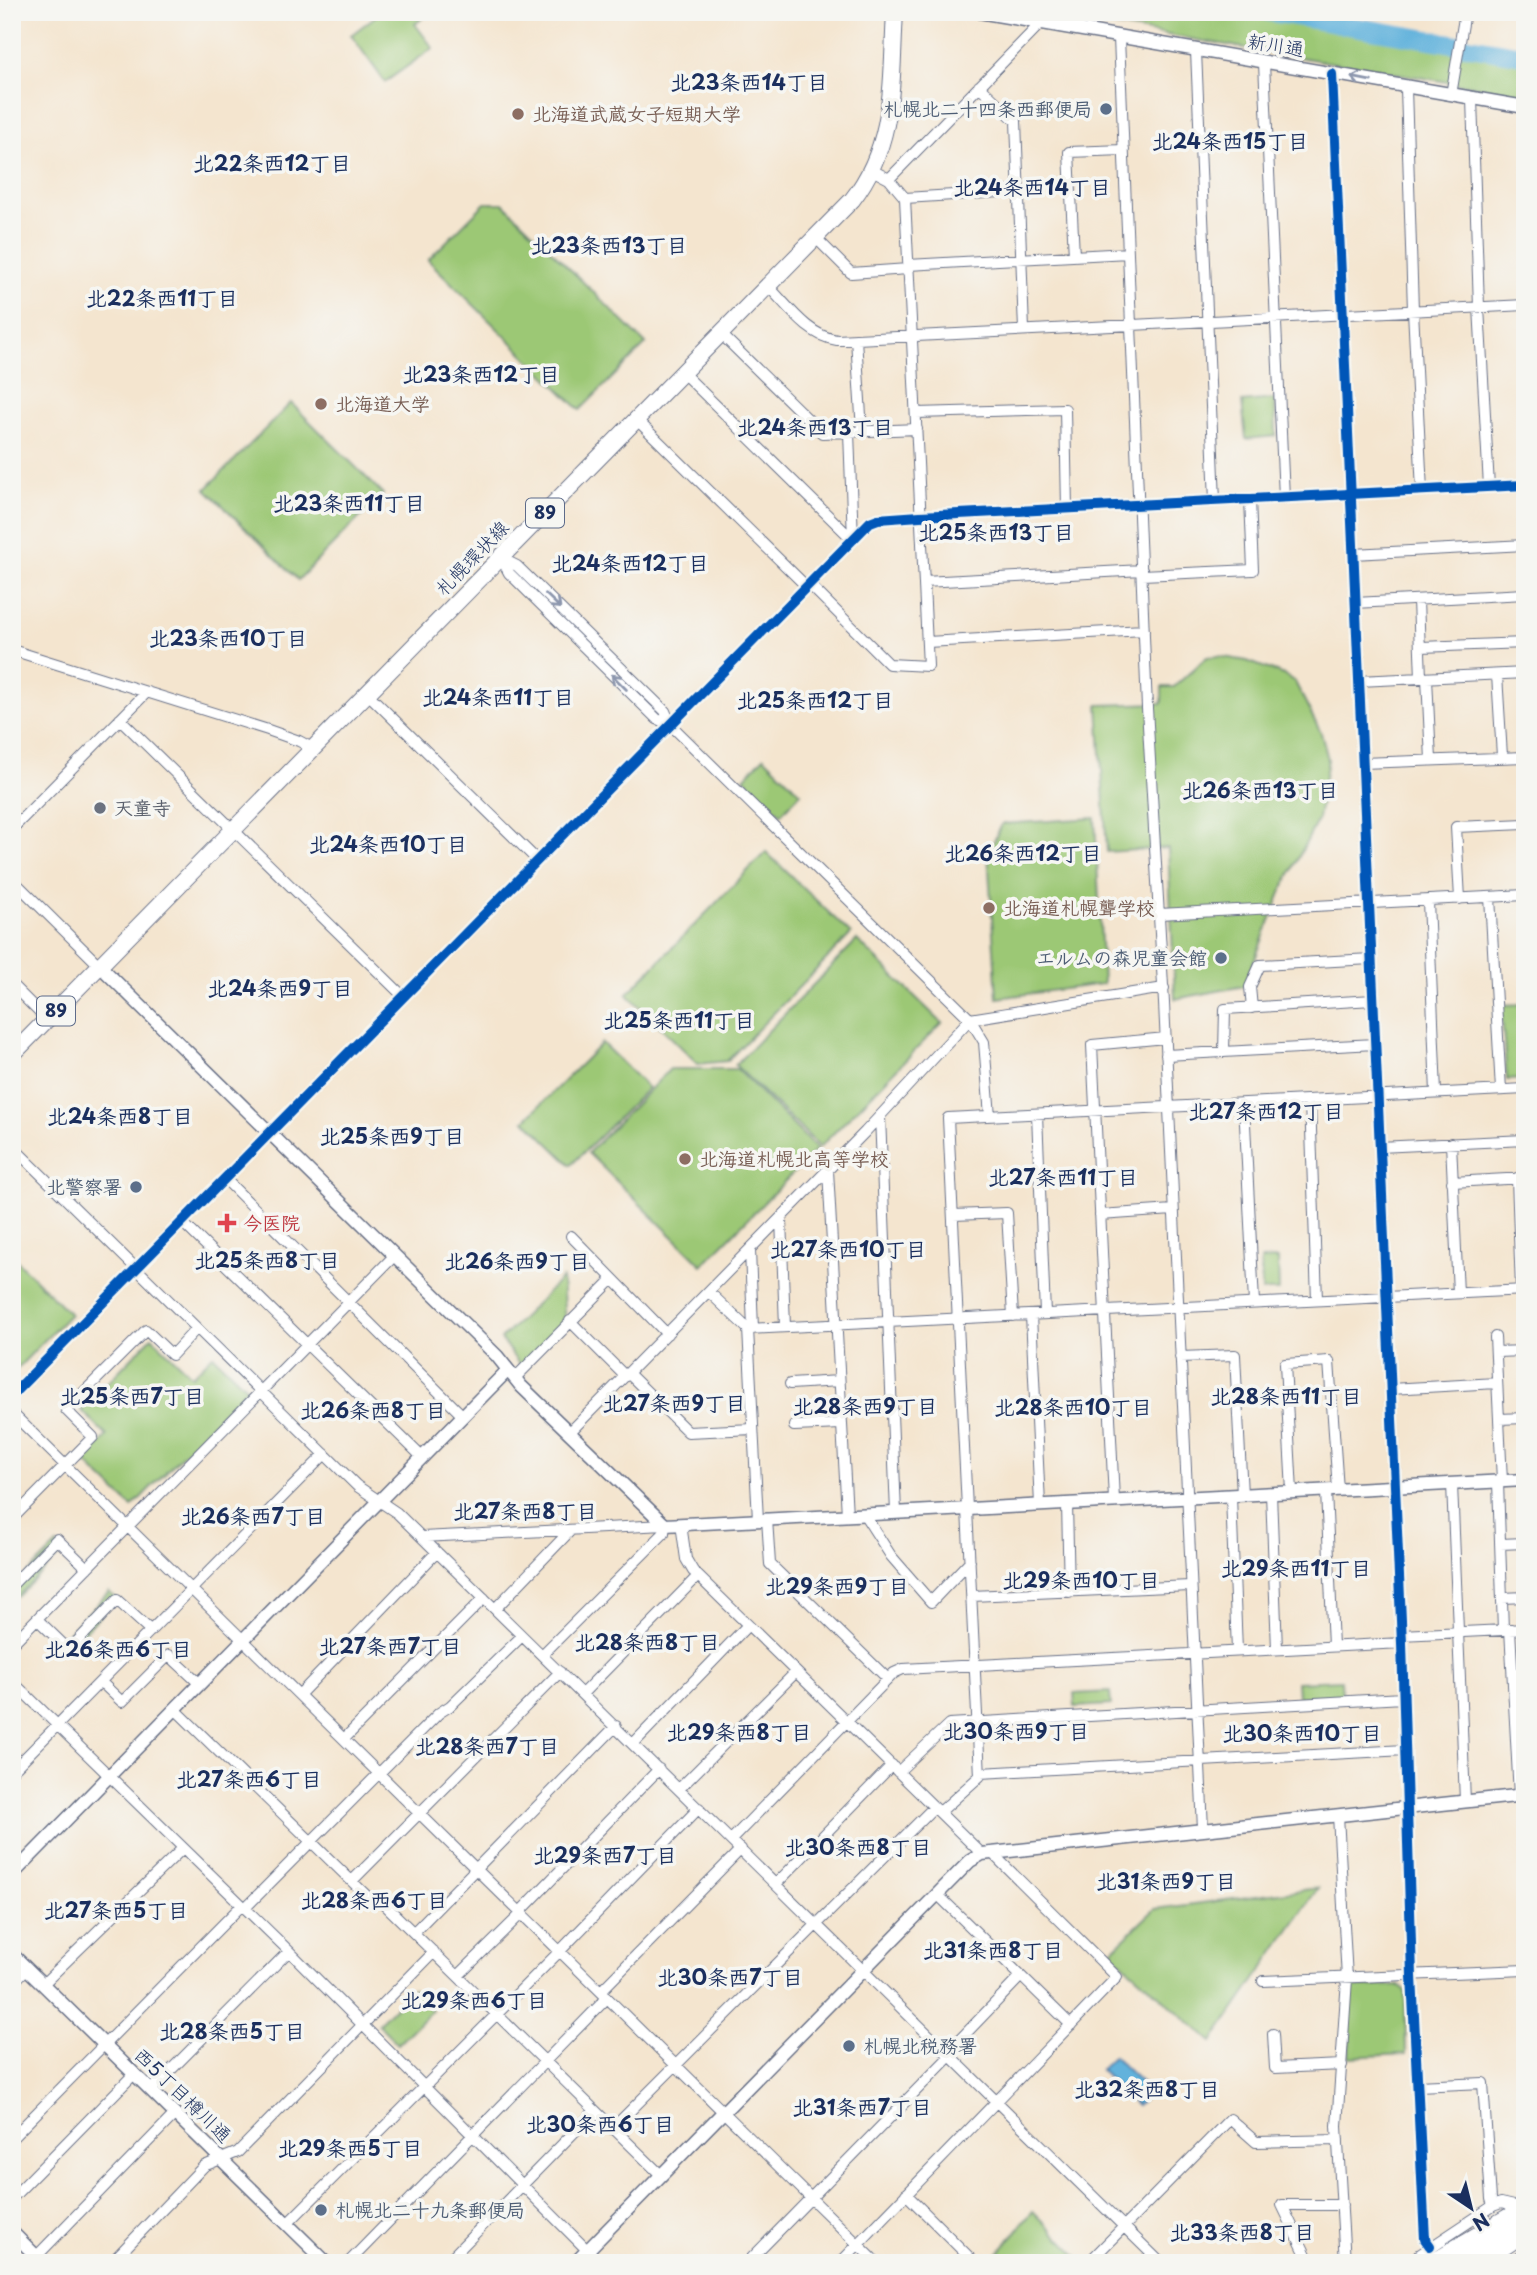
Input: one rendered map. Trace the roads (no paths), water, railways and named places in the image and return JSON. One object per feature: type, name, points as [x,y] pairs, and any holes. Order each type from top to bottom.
[{"type":"highway","points":[[1451,2263],[1524,2211]]},
{"type":"highway","points":[[1478,2263],[1525,2233]]},
{"type":"highway","points":[[1488,2263],[1525,2233]]},
{"type":"highway","points":[[1441,2263],[1482,2242]]},
{"type":"main road","name":"札幌環状線","points":[[12,1055],[852,200],[872,170],[880,151],[887,119],[895,12]]},
{"type":"main road","points":[[1430,2255],[1524,2211]]},
{"type":"main road","points":[[1488,2263],[1525,2240]]},
{"type":"street","name":"新川通","points":[[979,12],[1525,107]]},
{"type":"street","points":[[1451,95],[1465,15]]},
{"type":"street","points":[[889,179],[1041,23]]},
{"type":"street","points":[[1119,38],[1144,630],[1164,988],[1203,1829]]},
{"type":"street","points":[[1196,51],[1215,501]]},
{"type":"street","points":[[1264,63],[1284,497]]},
{"type":"street","points":[[1332,74],[1401,1639],[1412,1976],[1425,2239],[1430,2255]]},
{"type":"street","points":[[979,86],[1016,121],[1024,330]]},
{"type":"street","points":[[1406,88],[1422,491]]},
{"type":"street","points":[[1472,99],[1479,307],[1489,487]]},
{"type":"street","points":[[1073,256],[1069,152],[1124,150]]},
{"type":"street","points":[[637,420],[890,664],[928,666],[905,198],[889,179],[872,170]]},
{"type":"street","points":[[905,198],[1018,191]]},
{"type":"street","points":[[816,238],[851,273],[1128,253]]},
{"type":"street","points":[[768,286],[823,338],[856,339],[1525,305]]},
{"type":"street","points":[[721,334],[822,433],[916,429]]},
{"type":"street","points":[[856,339],[862,431]]},
{"type":"street","points":[[683,373],[853,540]]},
{"type":"street","points":[[916,413],[1065,409],[1067,509]]},
{"type":"street","points":[[849,432],[853,540]]},
{"type":"street","points":[[12,1395],[870,522],[920,516],[1525,485]]},
{"type":"street","points":[[924,582],[1253,570],[1250,499]]},
{"type":"street","points":[[1353,554],[1525,545]]},
{"type":"street","points":[[501,558],[517,566],[557,604],[665,711],[671,725],[970,1019],[984,1042],[990,1116]]},
{"type":"street","points":[[1355,603],[1525,594]]},
{"type":"street","points":[[1418,600],[1431,760]]},
{"type":"street","points":[[927,642],[1144,630]]},
{"type":"street","points":[[1421,647],[1525,643]]},
{"type":"street","points":[[13,651],[299,741],[314,749]]},
{"type":"street","points":[[1359,681],[1525,673]]},
{"type":"street","points":[[1497,675],[1502,756]]},
{"type":"street","points":[[12,829],[147,692]]},
{"type":"street","points":[[368,694],[537,860]]},
{"type":"street","points":[[120,719],[404,996]]},
{"type":"street","points":[[1362,763],[1525,757]]},
{"type":"street","points":[[1460,899],[1456,827],[1525,824]]},
{"type":"street","points":[[12,879],[498,1356],[569,1433],[664,1525],[664,1533],[542,1655]]},
{"type":"street","points":[[1159,914],[1525,895]]},
{"type":"street","points":[[1490,897],[1501,1090]]},
{"type":"street","points":[[1428,901],[1436,1093]]},
{"type":"street","points":[[1252,1008],[1250,987],[1260,965],[1371,959]]},
{"type":"street","points":[[12,985],[47,1020]]},
{"type":"street","points":[[569,1433],[828,1170],[970,1019],[1164,988]]},
{"type":"street","points":[[1224,1052],[1224,1009],[1373,1000]]},
{"type":"street","points":[[1114,1500],[1092,1045],[1166,1038]]},
{"type":"street","points":[[1167,1055],[1375,1044]]},
{"type":"street","points":[[612,2129],[817,1924],[937,1810],[980,1776],[948,1118],[1525,1089]]},
{"type":"street","points":[[1310,1101],[1317,1300]]},
{"type":"street","points":[[1244,1104],[1254,1303]]},
{"type":"street","points":[[1037,1114],[1045,1314]]},
{"type":"street","points":[[880,1116],[896,1513]]},
{"type":"street","points":[[1379,1147],[1525,1140]]},
{"type":"street","points":[[1451,1143],[1458,1293]]},
{"type":"street","points":[[12,1146],[357,1486],[397,1513],[422,1537],[1161,2263]]},
{"type":"street","points":[[828,1170],[847,1515]]},
{"type":"street","points":[[709,1292],[750,1329],[1523,1290],[1521,1178],[1452,1182]]},
{"type":"street","points":[[225,1179],[463,1416]]},
{"type":"street","points":[[1100,1215],[1173,1210]]},
{"type":"street","points":[[953,1215],[1007,1213],[1013,1315]]},
{"type":"street","points":[[781,1218],[786,1327]]},
{"type":"street","points":[[182,1222],[422,1457]]},
{"type":"street","points":[[571,1236],[667,1334]]},
{"type":"street","points":[[750,1250],[753,1429],[770,1564],[888,1679]]},
{"type":"street","points":[[12,1644],[395,1255]]},
{"type":"street","points":[[15,1866],[110,1776],[463,1416],[570,1321],[612,1279]]},
{"type":"street","points":[[1031,1315],[1040,1505]]},
{"type":"street","points":[[570,1321],[688,1432],[753,1429]]},
{"type":"street","points":[[12,1519],[93,1437],[66,1410],[146,1330],[172,1355],[197,1328]]},
{"type":"street","points":[[575,2263],[970,1861],[986,1853],[1522,1795],[1520,1683],[1502,1598],[1495,1337]]},
{"type":"street","points":[[1496,1352],[1525,1351]]},
{"type":"street","points":[[1180,1357],[1235,1355],[1237,1651]]},
{"type":"street","points":[[1292,1492],[1286,1364],[1329,1361],[1333,1646]]},
{"type":"street","points":[[790,1384],[839,1381]]},
{"type":"street","points":[[1390,1389],[1497,1383]]},
{"type":"street","points":[[12,1413],[877,2263]]},
{"type":"street","points":[[1499,1419],[1525,1418]]},
{"type":"street","points":[[794,1426],[842,1423]]},
{"type":"street","points":[[12,1771],[325,1454]]},
{"type":"street","points":[[422,1537],[1525,1480]]},
{"type":"street","points":[[1452,1484],[1465,1801]]},
{"type":"street","points":[[1271,1493],[1277,1649]]},
{"type":"street","points":[[1066,1504],[1069,1592]]},
{"type":"street","points":[[864,1514],[891,1556],[931,1602],[971,1561]]},
{"type":"street","points":[[681,1524],[686,1559],[698,1576],[937,1810],[1117,1977],[840,2263]]},
{"type":"street","points":[[495,1609],[570,1531]]},
{"type":"street","points":[[12,1585],[57,1539],[87,1568]]},
{"type":"street","points":[[1500,1544],[1525,1543]]},
{"type":"street","points":[[299,1695],[437,1552]]},
{"type":"street","points":[[582,1694],[698,1576]]},
{"type":"street","points":[[972,1596],[1191,1586]]},
{"type":"street","points":[[1502,1598],[1525,1597]]},
{"type":"street","points":[[344,1739],[484,1598]]},
{"type":"street","points":[[37,1619],[69,1650],[117,1600],[150,1631]]},
{"type":"street","points":[[633,1744],[748,1625]]},
{"type":"street","points":[[731,1840],[894,1673],[903,1669],[1333,1646],[1458,1632],[1525,1629]]},
{"type":"street","points":[[12,2138],[378,1773],[522,1636]]},
{"type":"street","points":[[101,1682],[122,1702],[169,1655],[200,1684]]},
{"type":"street","points":[[352,1881],[560,1672]]},
{"type":"street","points":[[679,1789],[796,1672]]},
{"type":"street","points":[[12,1681],[289,1951],[600,2263]]},
{"type":"street","points":[[776,1884],[895,1769],[949,1724],[1403,1698]]},
{"type":"street","points":[[175,1709],[370,1899],[380,1900],[661,2175]]},
{"type":"street","points":[[414,1933],[616,1726]]},
{"type":"street","points":[[980,1773],[1199,1759],[1405,1750]]},
{"type":"street","points":[[458,1976],[659,1769]]},
{"type":"street","points":[[287,2224],[560,1951],[698,1808]]},
{"type":"street","points":[[1338,1815],[1347,1979],[1338,2140],[1345,2263]]},
{"type":"street","points":[[43,1984],[183,1848]]},
{"type":"street","points":[[348,2263],[545,2062],[741,1849]]},
{"type":"street","points":[[937,1894],[1070,2025]]},
{"type":"street","points":[[151,2090],[289,1951]]},
{"type":"street","points":[[111,2263],[204,2166],[238,2152],[434,1952]]},
{"type":"street","name":"西5丁目樽川通","points":[[12,1954],[327,2263]]},
{"type":"street","points":[[12,1983],[27,1968]]},
{"type":"street","points":[[1263,1981],[1525,1970]]},
{"type":"street","points":[[747,2263],[1020,1976]]},
{"type":"street","points":[[1273,2034],[1275,2068],[1342,2065]]},
{"type":"street","points":[[12,2198],[134,2074]]},
{"type":"street","points":[[1418,2086],[1483,2083],[1493,2206]]},
{"type":"street","points":[[446,2263],[595,2111]]},
{"type":"street","points":[[12,2232],[36,2260],[175,2114]]},
{"type":"street","points":[[1088,2263],[1230,2119],[1256,2142],[1338,2140]]},
{"type":"street","points":[[906,2194],[975,2263]]},
{"type":"street","points":[[1407,2263],[1430,2255],[1493,2206],[1500,2203],[1524,2211]]},
{"type":"street","points":[[1310,2263],[1282,2206],[1342,2205]]},
{"type":"street","points":[[1510,2263],[1525,2254]]},
{"type":"water","points":[[1113,2056],[1151,2092],[1137,2106],[1100,2070]]},
{"type":"waterway","points":[[1269,12],[1525,56]]},
{"type":"place","name":"札幌北二十四条西郵便局","points":[[1106,109]]},
{"type":"place","name":"北海道武蔵女子短期大学","points":[[518,114]]},
{"type":"place","name":"北海道大学","points":[[321,404]]},
{"type":"place","name":"天童寺","points":[[100,808]]},
{"type":"place","name":"北海道札幌聾学校","points":[[989,908]]},
{"type":"place","name":"エルムの森児童会館","points":[[1221,958]]},
{"type":"place","name":"北海道札幌北高等学校","points":[[685,1159]]},
{"type":"place","name":"北警察署","points":[[136,1187]]},
{"type":"place","name":"今医院","points":[[227,1223]]},
{"type":"place","name":"札幌北税務署","points":[[849,2046]]},
{"type":"place","name":"札幌北二十九条郵便局","points":[[321,2210]]},
{"type":"district","name":"北23条西14丁目","points":[[749,83]]},
{"type":"district","name":"北24条西15丁目","points":[[1230,142]]},
{"type":"district","name":"北22条西12丁目","points":[[272,164]]},
{"type":"district","name":"北24条西14丁目","points":[[1032,188]]},
{"type":"district","name":"北23条西13丁目","points":[[609,246]]},
{"type":"district","name":"北22条西11丁目","points":[[162,299]]},
{"type":"district","name":"北23条西12丁目","points":[[481,375]]},
{"type":"district","name":"北24条西13丁目","points":[[815,428]]},
{"type":"district","name":"北23条西11丁目","points":[[349,504]]},
{"type":"district","name":"北25条西13丁目","points":[[996,533]]},
{"type":"district","name":"北24条西12丁目","points":[[630,564]]},
{"type":"district","name":"北23条西10丁目","points":[[228,639]]},
{"type":"district","name":"北24条西11丁目","points":[[498,698]]},
{"type":"district","name":"北25条西12丁目","points":[[815,701]]},
{"type":"district","name":"北26条西13丁目","points":[[1260,791]]},
{"type":"district","name":"北24条西10丁目","points":[[388,845]]},
{"type":"district","name":"北26条西12丁目","points":[[1023,854]]},
{"type":"district","name":"北24条西9丁目","points":[[280,989]]},
{"type":"district","name":"北25条西11丁目","points":[[679,1021]]},
{"type":"district","name":"北27条西12丁目","points":[[1266,1112]]},
{"type":"district","name":"北24条西8丁目","points":[[120,1117]]},
{"type":"district","name":"北25条西9丁目","points":[[392,1137]]},
{"type":"district","name":"北27条西11丁目","points":[[1063,1178]]},
{"type":"district","name":"北27条西10丁目","points":[[848,1250]]},
{"type":"district","name":"北25条西8丁目","points":[[267,1261]]},
{"type":"district","name":"北26条西9丁目","points":[[517,1262]]},
{"type":"district","name":"北25条西7丁目","points":[[132,1397]]},
{"type":"district","name":"北28条西11丁目","points":[[1286,1397]]},
{"type":"district","name":"北27条西9丁目","points":[[674,1404]]},
{"type":"district","name":"北28条西9丁目","points":[[865,1407]]},
{"type":"district","name":"北28条西10丁目","points":[[1073,1408]]},
{"type":"district","name":"北26条西8丁目","points":[[373,1411]]},
{"type":"district","name":"北27条西8丁目","points":[[525,1512]]},
{"type":"district","name":"北26条西7丁目","points":[[253,1517]]},
{"type":"district","name":"北29条西11丁目","points":[[1296,1569]]},
{"type":"district","name":"北29条西10丁目","points":[[1081,1581]]},
{"type":"district","name":"北29条西9丁目","points":[[837,1587]]},
{"type":"district","name":"北28条西8丁目","points":[[647,1643]]},
{"type":"district","name":"北27条西7丁目","points":[[390,1647]]},
{"type":"district","name":"北26条西6丁目","points":[[118,1650]]},
{"type":"district","name":"北30条西9丁目","points":[[1016,1732]]},
{"type":"district","name":"北29条西8丁目","points":[[739,1733]]},
{"type":"district","name":"北30条西10丁目","points":[[1302,1734]]},
{"type":"district","name":"北28条西7丁目","points":[[487,1747]]},
{"type":"district","name":"北27条西6丁目","points":[[249,1780]]},
{"type":"district","name":"北30条西8丁目","points":[[858,1848]]},
{"type":"district","name":"北29条西7丁目","points":[[605,1856]]},
{"type":"district","name":"北31条西9丁目","points":[[1166,1882]]},
{"type":"district","name":"北28条西6丁目","points":[[374,1901]]},
{"type":"district","name":"北27条西5丁目","points":[[116,1911]]},
{"type":"district","name":"北31条西8丁目","points":[[993,1951]]},
{"type":"district","name":"北30条西7丁目","points":[[730,1978]]},
{"type":"district","name":"北29条西6丁目","points":[[474,2001]]},
{"type":"district","name":"北28条西5丁目","points":[[232,2032]]},
{"type":"district","name":"北32条西8丁目","points":[[1147,2090]]},
{"type":"district","name":"北31条西7丁目","points":[[862,2108]]},
{"type":"district","name":"北30条西6丁目","points":[[600,2125]]},
{"type":"district","name":"北29条西5丁目","points":[[350,2149]]},
{"type":"district","name":"北33条西8丁目","points":[[1242,2233]]}]
